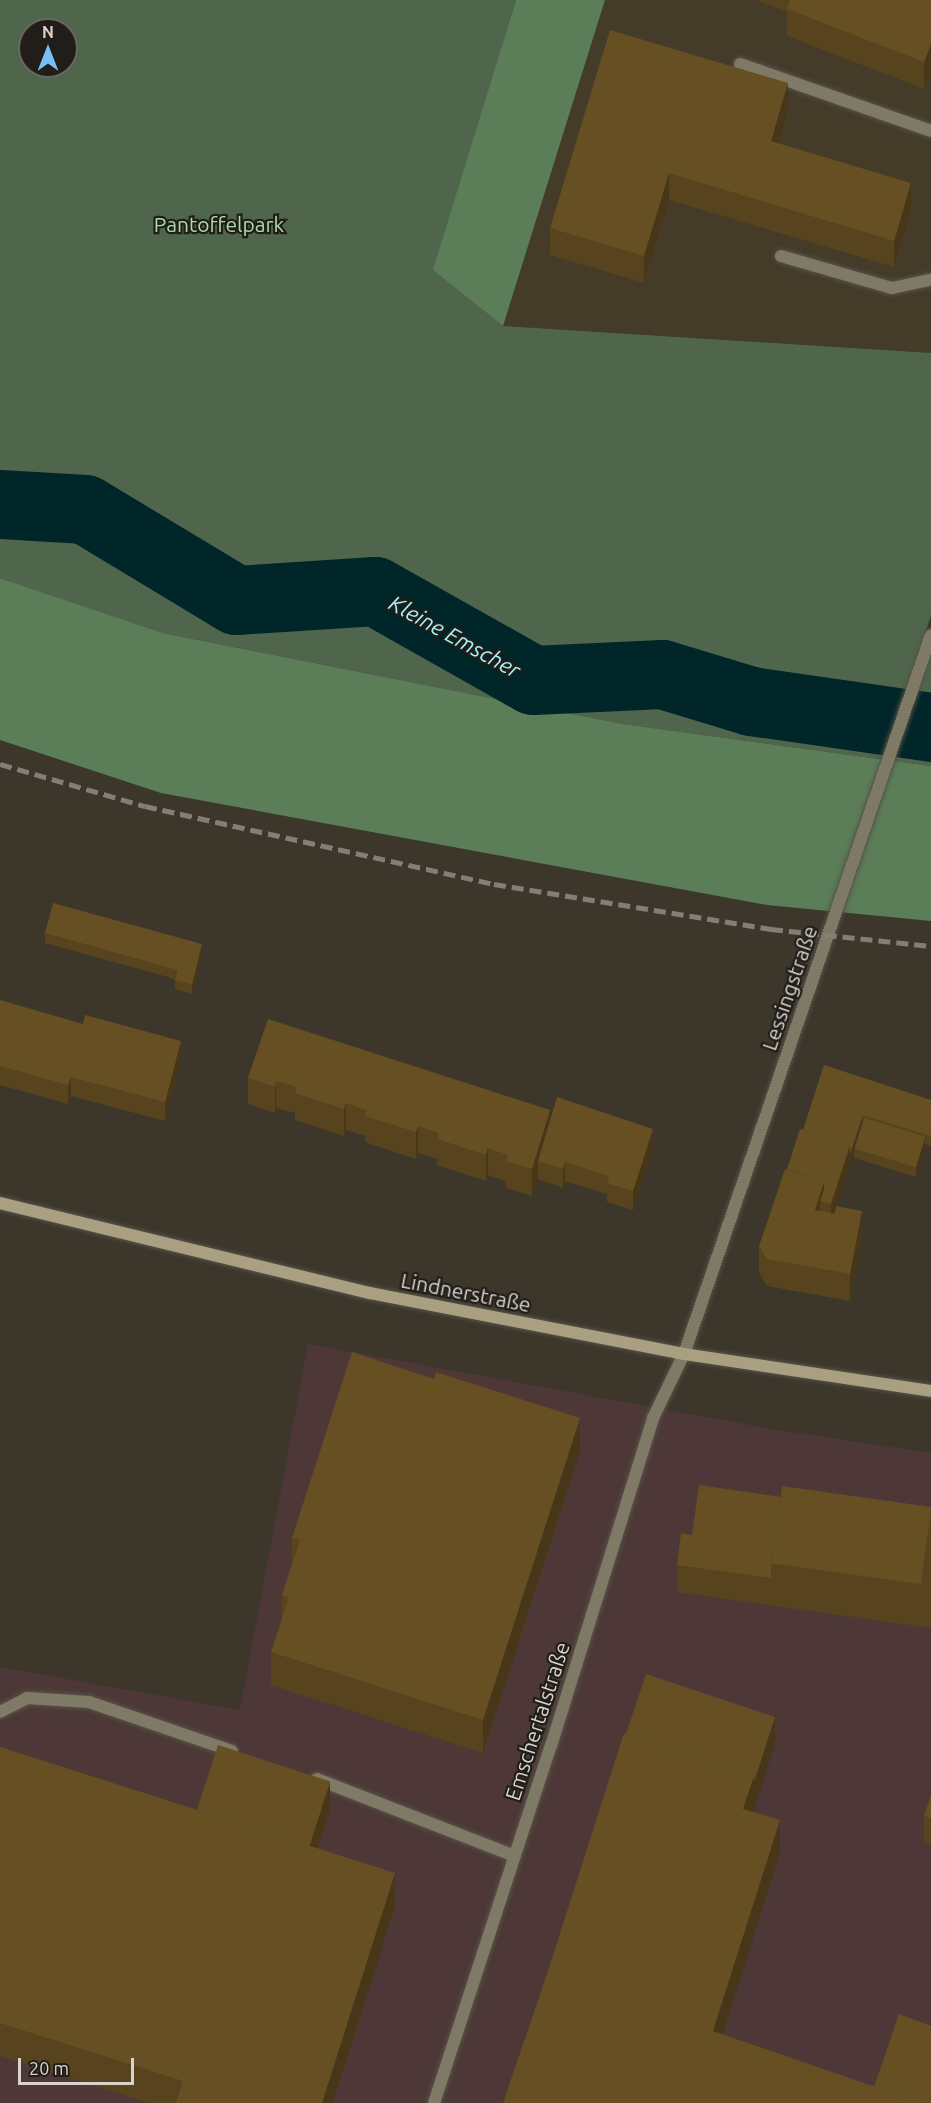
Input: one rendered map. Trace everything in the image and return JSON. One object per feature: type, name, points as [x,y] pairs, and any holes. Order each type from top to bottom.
[{"type":"street","points":[[740,64],[931,131]]},
{"type":"street","points":[[781,256],[892,288],[931,280]]},
{"type":"street","name":"Lessingstraße","points":[[684,1354],[931,635]]},
{"type":"street","name":"Lindnerstraße","points":[[0,1203],[370,1293],[684,1354],[931,1391]]},
{"type":"street","name":"Emschertalstraße","points":[[434,2103],[653,1418],[684,1354]]},
{"type":"street","points":[[0,1712],[27,1698],[89,1702],[247,1756]]},
{"type":"street","points":[[301,1773],[514,1856]]},
{"type":"shaded area","points":[[605,0],[931,0],[931,353],[503,326]]},
{"type":"shaded area","points":[[308,1344],[772,1429],[931,1453],[931,2103],[0,2103],[0,1667],[240,1710]]},
{"type":"green space","name":"Pantoffelpark","points":[[0,0],[516,0],[434,270],[503,326],[931,353],[931,615],[918,657],[931,657],[931,766],[623,724],[163,633],[0,578]]},
{"type":"green space","points":[[516,0],[605,0],[503,326],[433,270]]},
{"type":"green space","points":[[0,578],[163,633],[623,724],[931,766],[931,921],[767,905],[161,793],[0,740]]},
{"type":"building","points":[[790,0],[931,0],[931,44],[924,62],[787,9]]},
{"type":"building","points":[[610,30],[788,83],[771,141],[911,183],[894,241],[669,173],[644,256],[550,228]]},
{"type":"building","points":[[53,903],[202,944],[192,984],[175,980],[178,970],[45,933]]},
{"type":"building","points":[[0,1000],[83,1024],[85,1015],[181,1041],[165,1102],[71,1077],[68,1085],[0,1066]]},
{"type":"building","points":[[268,1019],[550,1110],[532,1169],[506,1161],[508,1155],[488,1148],[486,1155],[437,1139],[439,1133],[418,1126],[416,1132],[365,1116],[367,1110],[346,1103],[344,1109],[295,1093],[297,1087],[276,1081],[275,1087],[248,1078]]},
{"type":"building","points":[[824,1065],[931,1100],[931,1136],[863,1115],[850,1154],[850,1145],[803,1130]]},
{"type":"building","points":[[557,1097],[653,1129],[633,1191],[607,1183],[609,1176],[565,1162],[563,1169],[538,1161]]},
{"type":"building","points":[[864,1118],[925,1137],[916,1167],[855,1149]]},
{"type":"building","points":[[800,1129],[850,1145],[831,1204],[820,1201],[824,1182],[787,1169]]},
{"type":"building","points":[[785,1169],[824,1182],[815,1210],[835,1214],[836,1206],[862,1211],[850,1274],[767,1259],[759,1246]]},
{"type":"building","points":[[352,1352],[434,1379],[436,1372],[580,1418],[483,1720],[271,1652],[289,1597],[282,1595],[300,1540],[292,1538]]},
{"type":"building","points":[[699,1485],[781,1497],[771,1563],[771,1578],[677,1565],[681,1533],[692,1535]]},
{"type":"building","points":[[782,1486],[931,1507],[921,1584],[771,1563]]},
{"type":"building","points":[[646,1674],[775,1717],[754,1782],[754,1776],[626,1734]]},
{"type":"building","points":[[624,1733],[754,1776],[743,1809],[780,1820],[713,2031],[922,2103],[503,2103]]},
{"type":"building","points":[[218,1745],[330,1781],[309,1846],[197,1810]]},
{"type":"building","points":[[0,1747],[395,1873],[322,2103],[176,2103],[183,2081],[0,2023]]},
{"type":"building","points":[[931,1795],[931,1818],[924,1816]]},
{"type":"building","points":[[899,2014],[931,2026],[931,2103],[921,2103],[874,2087]]},
{"type":"waterway","name":"Kleine Emscher","points":[[0,504],[85,509],[236,600],[375,591],[533,680],[662,674],[751,701],[931,727]]},
{"type":"railway","points":[[0,764],[145,806],[494,884],[771,929],[931,946]]}]
